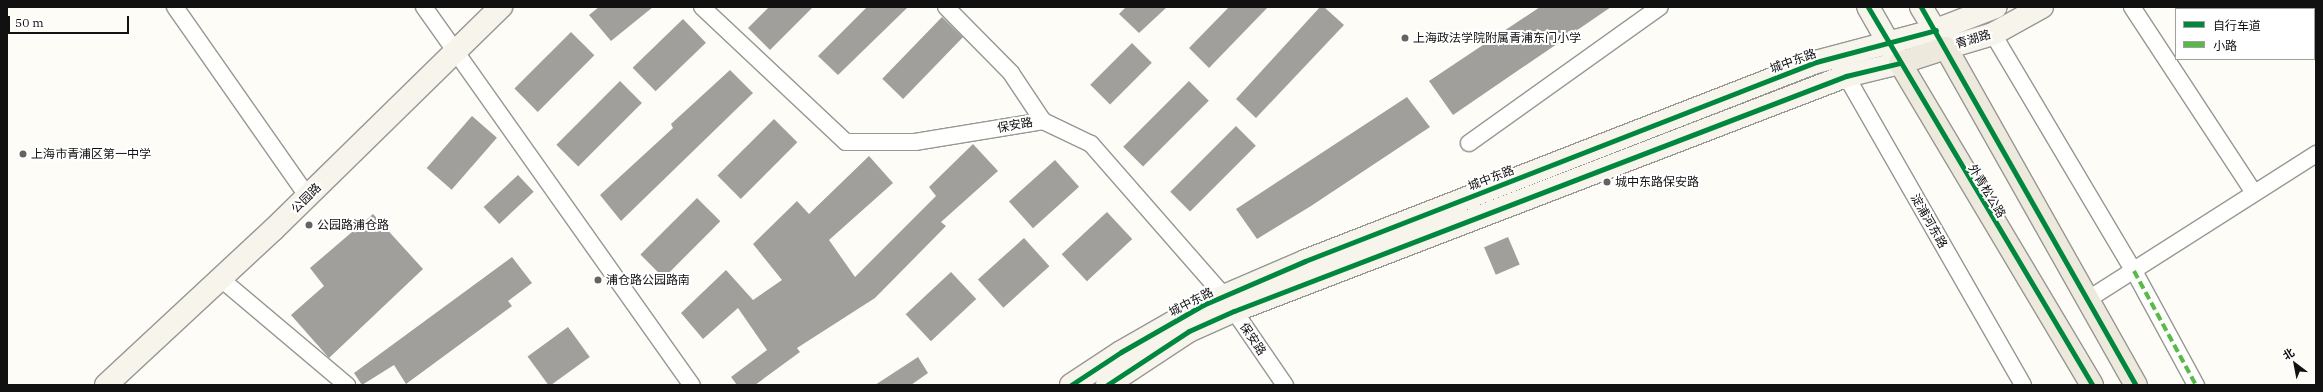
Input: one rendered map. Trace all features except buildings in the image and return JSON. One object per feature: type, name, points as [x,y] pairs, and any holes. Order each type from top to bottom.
[{"type":"main road","name":"公园路","points":[[106,385],[308,197],[501,7]]},
{"type":"main road","name":"外青松公路","points":[[1868,7],[2092,385]]},
{"type":"main road","points":[[1921,7],[1941,39],[2136,385]]},
{"type":"main road","name":"青湖路","points":[[1900,63],[1996,7]]},
{"type":"main road","name":"青湖路","points":[[1941,39],[1993,34],[2042,7]]},
{"type":"main road","name":"城中东路","points":[[1107,385],[1229,304],[1357,241],[1801,68],[1888,43],[1941,39]]},
{"type":"main road","name":"城中东路","points":[[1071,385],[1121,352],[1203,305],[1229,304],[1846,76],[1900,63]]},
{"type":"street","points":[[175,7],[308,197]]},
{"type":"street","points":[[424,7],[692,385]]},
{"type":"street","name":"保安路","points":[[702,7],[846,142],[915,142],[1043,121],[1091,144],[1229,304],[1285,385]]},
{"type":"street","points":[[946,7],[1011,73],[1043,121]]},
{"type":"street","points":[[1469,144],[1660,7]]},
{"type":"street","points":[[2132,7],[2254,194]]},
{"type":"street","points":[[1993,34],[2134,271],[2196,385]]},
{"type":"street","name":"淀浦河东路","points":[[1835,57],[2023,385]]},
{"type":"street","points":[[2087,300],[2316,154]]},
{"type":"street","points":[[221,279],[348,385]]},
{"type":"marked path","points":[[2134,271],[2196,385]]},
{"type":"cycle path","points":[[1868,7],[2092,385]]},
{"type":"cycle path","points":[[1921,7],[2136,385]]},
{"type":"cycle path","points":[[1071,385],[1121,352],[1203,305],[1305,261],[1816,62],[1936,30]]},
{"type":"cycle path","points":[[1107,385],[1189,331],[1234,311],[1846,76],[1900,63]]},
{"type":"place","name":"上海政法学院附属青浦东门小学","points":[[1405,38]]},
{"type":"place","name":"上海市青浦区第一中学","points":[[23,154]]},
{"type":"place","name":"城中东路保安路","points":[[1607,182]]},
{"type":"place","name":"公园路浦仓路","points":[[309,225]]},
{"type":"place","name":"浦仓路公园路南","points":[[598,280]]}]
